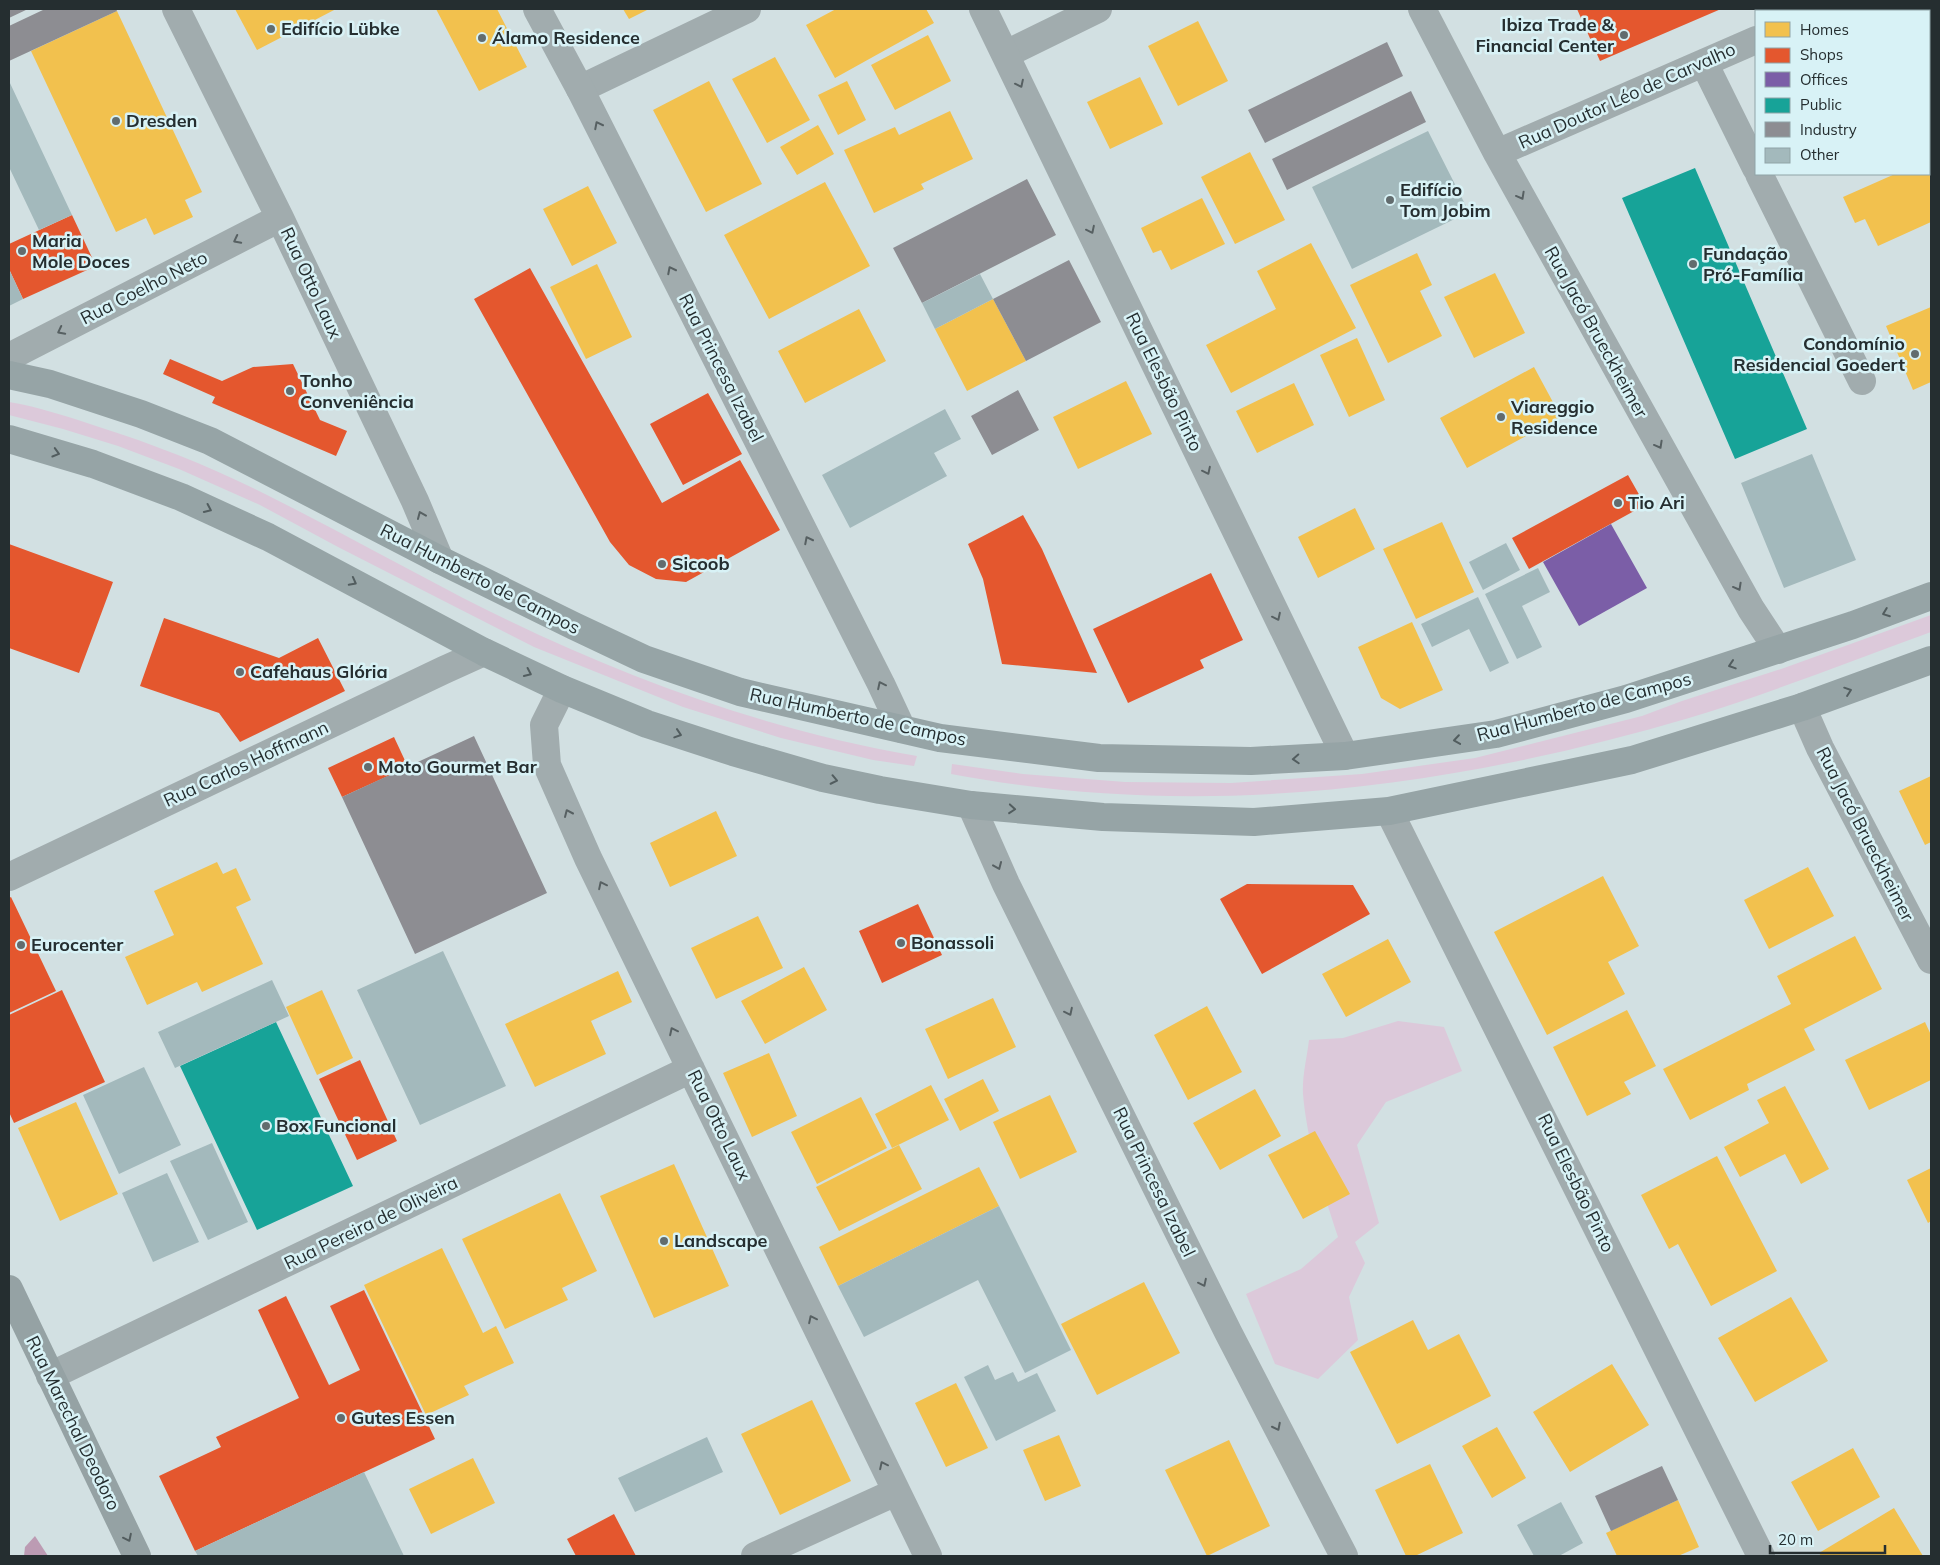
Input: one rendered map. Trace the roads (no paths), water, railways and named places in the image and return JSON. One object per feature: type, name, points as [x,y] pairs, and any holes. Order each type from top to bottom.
[{"type":"main road","name":"Rua Humberto de Campos","points":[[9,376],[50,384],[132,411],[210,441],[440,560],[644,659],[740,692],[940,738],[1099,758],[1251,761],[1345,756],[1496,734],[1626,699],[1853,626],[1931,596]]},
{"type":"main road","points":[[9,439],[92,464],[181,497],[268,537],[484,652],[562,689],[647,724],[742,755],[823,778],[880,790],[970,805],[1103,817],[1254,822],[1390,811],[1632,760],[1802,707],[1931,660]]},
{"type":"main road","name":"Rua Marechal Deodoro","points":[[9,1289],[137,1556]]},
{"type":"street","name":"Rua Otto Laux","points":[[176,9],[280,218],[415,501],[440,560]]},
{"type":"street","name":"Rua Princesa Izabel","points":[[537,9],[580,89],[902,729]]},
{"type":"street","points":[[580,89],[747,9]]},
{"type":"street","name":"Rua Elesbão Pinto","points":[[982,9],[1006,54],[1345,756]]},
{"type":"street","points":[[1006,54],[1098,9]]},
{"type":"street","name":"Rua Jacó Brueckheimer","points":[[1422,9],[1497,153],[1750,609],[1778,650]]},
{"type":"street","name":"Rua Doutor Léo de Carvalho","points":[[1497,153],[1755,40]]},
{"type":"street","points":[[1704,63],[1755,166]]},
{"type":"street","points":[[1759,175],[1862,381]]},
{"type":"street","name":"Rua Coelho Neto","points":[[9,357],[280,218]]},
{"type":"street","name":"Rua Carlos Hoffmann","points":[[9,877],[484,652]]},
{"type":"street","name":"Rua Otto Laux","points":[[562,689],[544,725],[547,765],[588,858],[928,1556]]},
{"type":"street","name":"Rua Jacó Brueckheimer","points":[[1802,707],[1820,748],[1931,960]]},
{"type":"street","name":"Rua Princesa Izabel","points":[[970,805],[1006,884],[1224,1323],[1344,1556]]},
{"type":"street","name":"Rua Elesbão Pinto","points":[[1390,811],[1761,1556]]},
{"type":"street","name":"Rua Pereira de Oliveira","points":[[50,1376],[692,1069]]},
{"type":"street","points":[[755,1556],[896,1492]]},
{"type":"place","name":"Edifício Lübke","points":[[271,29]]},
{"type":"place","name":"Ibiza Trade & Financial Center","points":[[1624,35]]},
{"type":"place","name":"Álamo Residence","points":[[482,38]]},
{"type":"place","name":"Dresden","points":[[116,121]]},
{"type":"place","name":"Edifício Tom Jobim","points":[[1390,200]]},
{"type":"place","name":"Maria Mole Doces","points":[[22,251]]},
{"type":"place","name":"Fundação Pró-Família","points":[[1693,264]]},
{"type":"place","name":"Condomínio Residencial Goedert","points":[[1915,354]]},
{"type":"place","name":"Tonho Conveniência","points":[[290,391]]},
{"type":"place","name":"Viareggio Residence","points":[[1501,417]]},
{"type":"place","name":"Tio Ari","points":[[1618,503]]},
{"type":"place","name":"Sicoob","points":[[662,564]]},
{"type":"place","name":"Cafehaus Glória","points":[[240,672]]},
{"type":"place","name":"Moto Gourmet Bar","points":[[368,767]]},
{"type":"place","name":"Bonassoli","points":[[901,943]]},
{"type":"place","name":"Eurocenter","points":[[21,945]]},
{"type":"place","name":"Box Funcional","points":[[266,1126]]},
{"type":"place","name":"Landscape","points":[[664,1241]]},
{"type":"place","name":"Gutes Essen","points":[[341,1418]]}]
